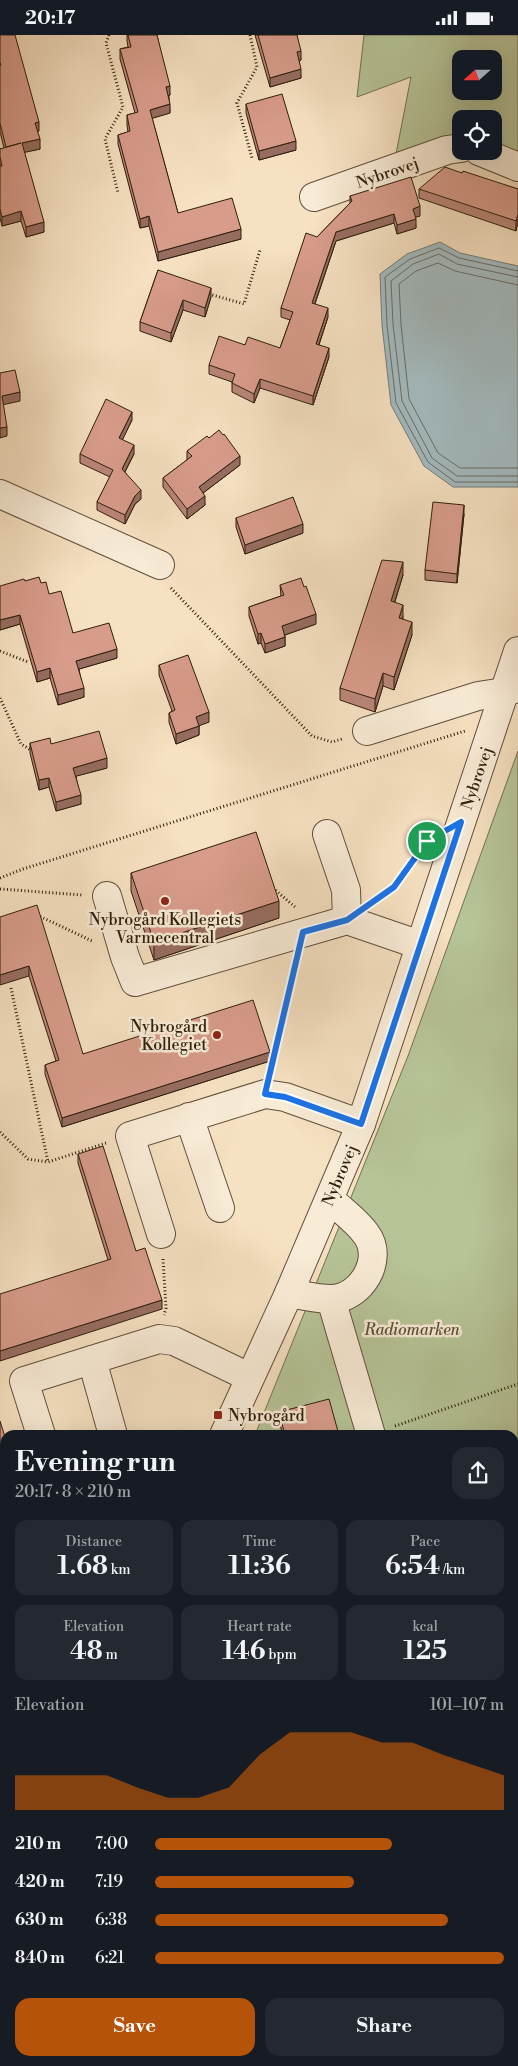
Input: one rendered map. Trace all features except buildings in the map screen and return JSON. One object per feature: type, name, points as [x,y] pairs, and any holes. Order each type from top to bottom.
[{"type":"street","name":"Nybrovej","points":[[314,197],[452,150]]},
{"type":"street","points":[[501,160],[518,167]]},
{"type":"street","points":[[0,494],[160,565]]},
{"type":"street","name":"Nybrovej","points":[[226,1430],[289,1293],[361,1124],[492,728],[511,691],[518,651]]},
{"type":"street","points":[[367,731],[478,696],[511,691]]},
{"type":"street","points":[[327,834],[346,890],[347,920]]},
{"type":"street","points":[[107,896],[125,957],[135,982],[347,920],[420,945]]},
{"type":"street","points":[[161,1234],[130,1135],[265,1094],[285,1097],[361,1124]]},
{"type":"street","points":[[189,1117],[220,1208]]},
{"type":"street","points":[[289,1293],[331,1299],[344,1297],[363,1283],[372,1262],[372,1251],[366,1233],[330,1199]]},
{"type":"street","points":[[331,1299],[370,1430]]},
{"type":"street","points":[[39,1430],[24,1381],[159,1339],[174,1341],[249,1377]]},
{"type":"street","points":[[92,1360],[112,1430]]},
{"type":"path","points":[[109,35],[106,43],[123,107],[105,139],[118,193]]},
{"type":"path","points":[[250,35],[256,67],[237,103],[252,158]]},
{"type":"path","points":[[208,294],[244,304],[260,250]]},
{"type":"path","points":[[160,565],[170,587],[312,737],[332,742],[367,731]]},
{"type":"path","points":[[0,651],[28,662]]},
{"type":"path","points":[[0,698],[21,744],[30,749]]},
{"type":"path","points":[[0,878],[42,863],[468,730],[492,728]]},
{"type":"path","points":[[347,920],[394,887],[427,841]]},
{"type":"path","points":[[265,1094],[303,932],[300,912],[267,883]]},
{"type":"path","points":[[0,889],[107,896]]},
{"type":"path","points":[[33,912],[125,957]]},
{"type":"path","points":[[11,988],[48,1162]]},
{"type":"path","points":[[0,1132],[28,1159],[48,1162],[130,1135]]},
{"type":"path","points":[[159,1339],[160,1327],[166,1308],[161,1234]]},
{"type":"path","points":[[383,1430],[518,1384]]},
{"type":"green space","points":[[364,35],[518,35],[518,153],[502,147],[502,110],[452,110],[452,142],[396,154],[411,77],[357,97]]},
{"type":"green space","name":"Radiomarken","points":[[518,751],[518,1430],[257,1430],[408,1056]]},
{"type":"water","points":[[440,242],[460,253],[518,266],[518,487],[453,487],[424,466],[391,405],[382,325],[380,274],[407,254]]},
{"type":"place","name":"Nybrogård Kollegiets Varmecentral","points":[[165,901]]},
{"type":"place","name":"Nybrogård Kollegiet","points":[[217,1035]]},
{"type":"place","name":"Nybrogård","points":[[218,1415]]},
{"type":"route","points":[[461,822],[361,1124],[285,1097],[265,1094],[303,932],[347,920],[394,887],[427,841],[461,822]]}]
